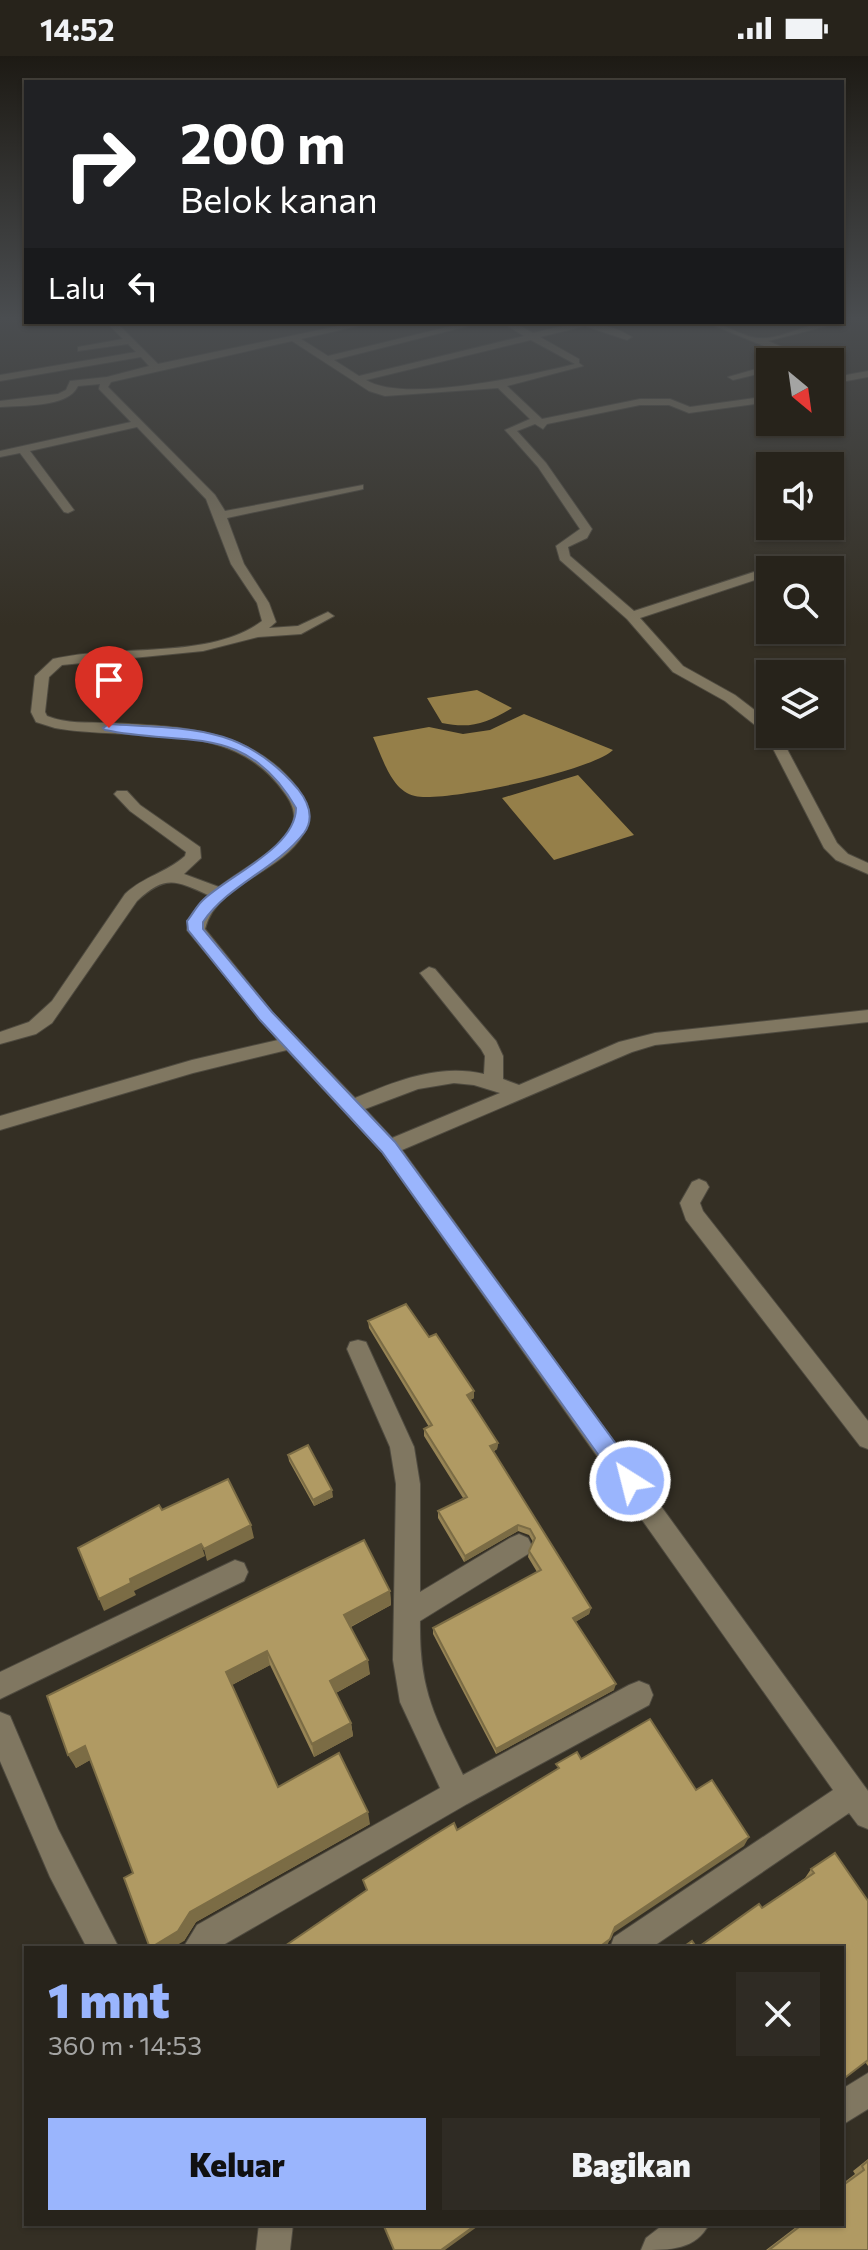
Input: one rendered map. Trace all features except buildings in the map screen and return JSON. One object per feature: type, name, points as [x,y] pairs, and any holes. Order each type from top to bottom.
[{"type":"street","points":[[541,421],[510,430],[542,465],[586,529],[583,535],[562,546],[564,557],[632,616],[678,669],[730,698],[756,720]]},
{"type":"street","points":[[538,422],[552,433]]},
{"type":"street","points":[[0,454],[141,423],[197,480],[224,515],[242,574],[270,617],[260,633]]},
{"type":"street","points":[[23,449],[68,510]]},
{"type":"street","points":[[224,515],[359,487]]},
{"type":"street","points":[[632,616],[756,575]]},
{"type":"street","points":[[328,616],[301,630],[260,633],[215,645],[73,658],[48,668],[39,690],[38,712],[48,723],[191,733],[239,745],[270,766],[295,795],[303,808],[303,821],[286,843],[199,912],[196,930],[291,1043],[389,1147],[861,1804],[628,1946]]},
{"type":"street","points":[[779,748],[830,845],[842,857],[868,869]]},
{"type":"street","points":[[0,1038],[43,1022],[142,884],[172,876],[193,858],[194,850],[135,808],[122,794]]},
{"type":"street","points":[[172,876],[221,894]]},
{"type":"street","points":[[429,973],[489,1046],[494,1056],[493,1080]]},
{"type":"street","points":[[389,1147],[626,1047],[655,1039],[868,1016]]},
{"type":"street","points":[[0,1123],[192,1067],[291,1043]]},
{"type":"street","points":[[352,1107],[422,1079],[445,1074],[493,1080],[519,1093]]},
{"type":"street","points":[[699,1187],[690,1203],[693,1214],[868,1439]]},
{"type":"street","points":[[358,1349],[402,1447],[408,1484],[406,1660],[414,1702],[457,1794]]},
{"type":"street","points":[[405,1615],[519,1546]]},
{"type":"street","points":[[0,1686],[235,1572]]},
{"type":"street","points":[[200,1946],[208,1936],[457,1794],[639,1695]]},
{"type":"street","points":[[0,1726],[25,1789],[79,1906],[103,1946]]},
{"type":"street","points":[[844,2107],[868,2089]]},
{"type":"street","points":[[273,2250],[276,2226]]},
{"type":"street","points":[[658,2250],[689,2226]]},
{"type":"shaded area","points":[[477,690],[512,708],[478,723],[453,725],[442,723],[427,698]]},
{"type":"shaded area","points":[[524,714],[613,750],[578,767],[550,775],[486,790],[431,797],[415,796],[400,787],[384,763],[373,737],[429,727],[463,734],[490,730]]},
{"type":"shaded area","points":[[578,775],[634,835],[554,860],[502,798]]},
{"type":"route","points":[[109,728],[191,733],[239,745],[270,766],[295,795],[303,808],[303,821],[298,831],[253,871],[207,904],[195,921],[196,930],[266,1016],[389,1147],[630,1481]]}]
